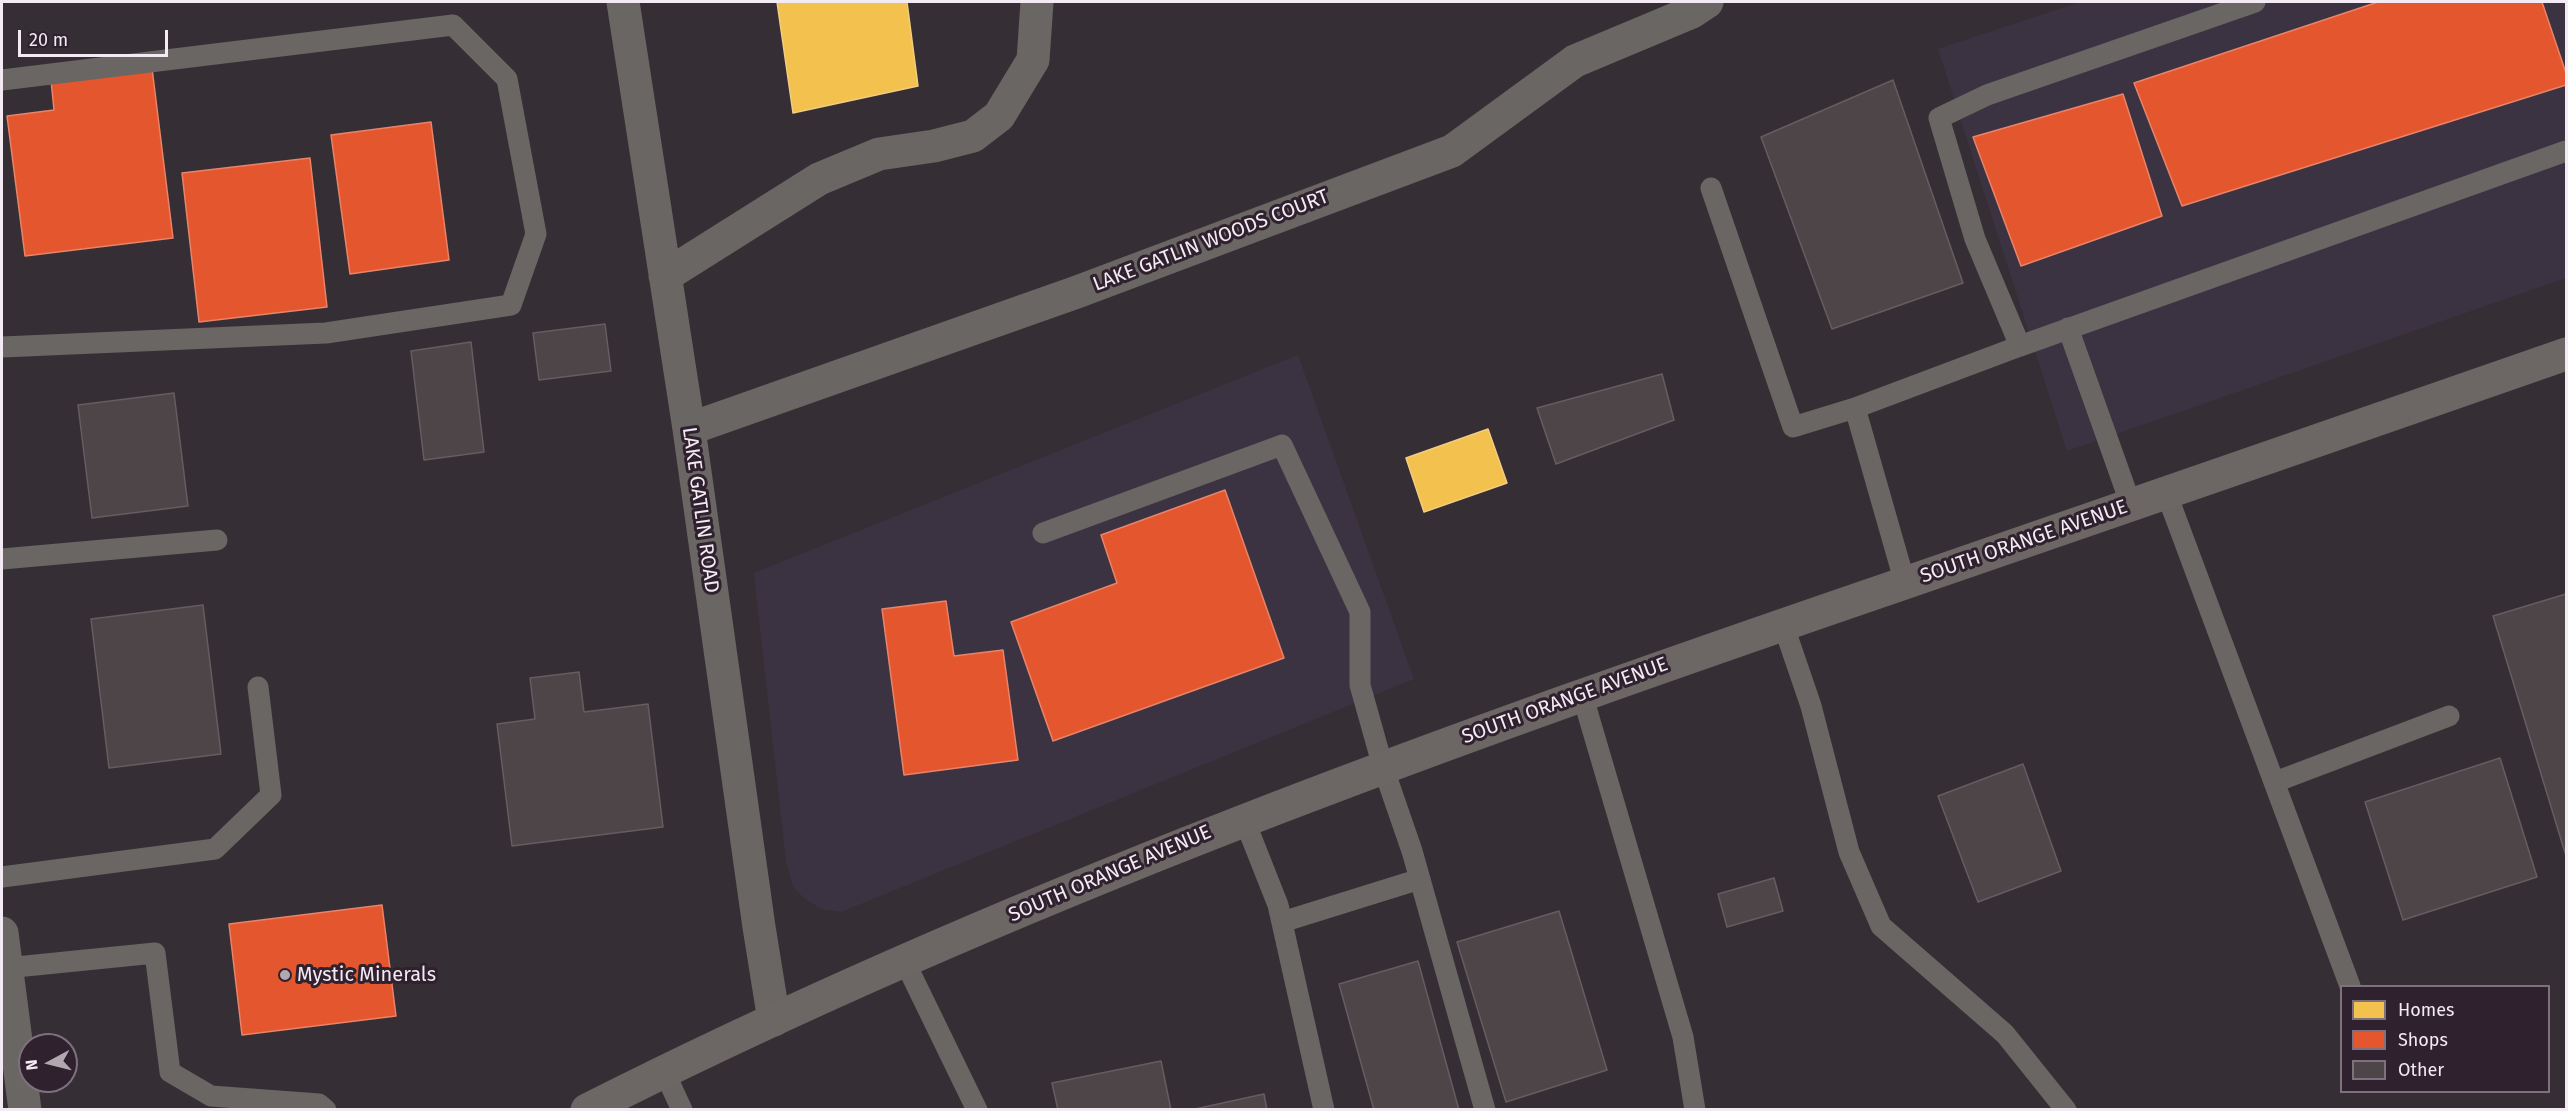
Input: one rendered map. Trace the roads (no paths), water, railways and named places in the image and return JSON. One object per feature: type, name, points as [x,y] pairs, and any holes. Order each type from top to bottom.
[{"type":"main road","name":"SOUTH ORANGE AVENUE","points":[[587,1110],[774,1020],[1117,870],[1244,819],[1582,694],[2566,354]]},
{"type":"street","name":"LAKE GATLIN ROAD","points":[[623,2],[689,429],[774,1020]]},
{"type":"street","points":[[665,276],[819,179],[879,154],[934,146],[973,136],[999,116],[1033,60],[1037,2]]},
{"type":"street","name":"LAKE GATLIN WOODS COURT","points":[[689,429],[1077,292],[1452,151],[1575,61],[1692,12],[1707,2]]},
{"type":"street","points":[[2,933],[25,1110]]},
{"type":"lane","points":[[2020,346],[1975,239],[1939,118],[1987,95],[2255,2]]},
{"type":"lane","points":[[2,80],[453,25],[507,79],[536,234],[511,305],[326,333],[2,347]]},
{"type":"lane","points":[[1711,188],[1792,427],[1856,408],[2068,328],[2566,151]]},
{"type":"lane","points":[[2068,328],[2131,505]]},
{"type":"lane","points":[[1856,408],[1905,583]]},
{"type":"lane","points":[[1043,533],[1282,446],[1360,612],[1360,685],[1383,767],[1420,879],[1485,1110]]},
{"type":"lane","points":[[2166,492],[2349,985]]},
{"type":"lane","points":[[2,559],[217,540]]},
{"type":"lane","points":[[1783,624],[1811,706],[1849,852],[1881,926],[2005,1034],[2066,1110]]},
{"type":"lane","points":[[2,877],[215,849],[271,795],[258,687]]},
{"type":"lane","points":[[1582,694],[1683,1037],[1695,1110]]},
{"type":"lane","points":[[2275,782],[2449,716]]},
{"type":"lane","points":[[1244,819],[1278,905],[1324,1110]]},
{"type":"lane","points":[[1282,922],[1420,879]]},
{"type":"lane","points":[[6,968],[155,953],[170,1072],[211,1096],[319,1104],[326,1110]]},
{"type":"lane","points":[[905,962],[977,1110]]},
{"type":"lane","points":[[664,1071],[682,1110]]},
{"type":"place","name":"Mystic Minerals","points":[[285,975]]}]
